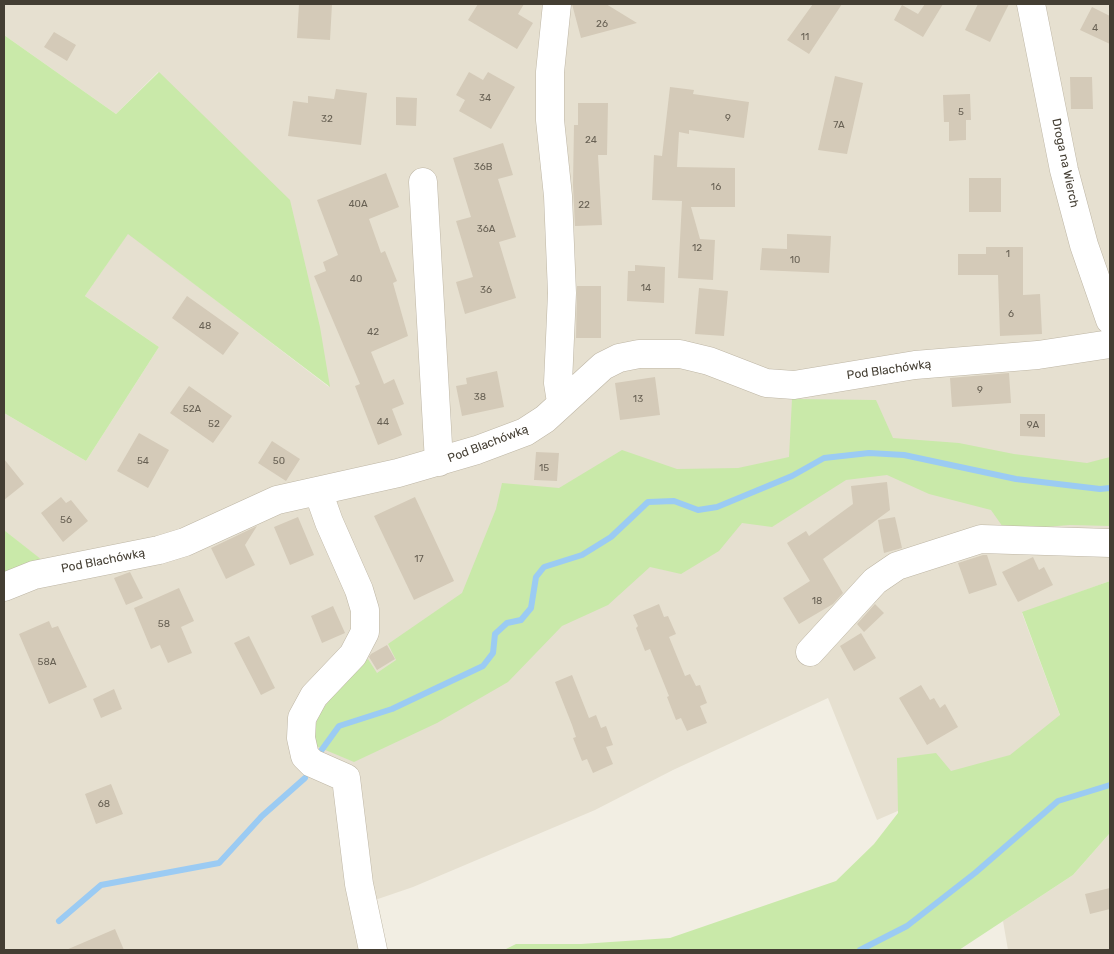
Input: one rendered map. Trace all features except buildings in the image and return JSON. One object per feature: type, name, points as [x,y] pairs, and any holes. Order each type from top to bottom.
[{"type":"street","points":[[557,4],[550,72],[550,120],[558,196],[562,283],[558,383],[561,402]]},
{"type":"street","name":"Droga na Wierch","points":[[1031,4],[1064,170],[1084,245],[1110,320]]},
{"type":"street","points":[[423,182],[439,462]]},
{"type":"street","name":"Pod Blachówką","points":[[4,587],[34,575],[159,550],[185,542],[264,505],[439,462],[525,432],[545,419],[561,402],[603,366],[619,358],[639,354],[680,354],[709,361],[766,383],[794,385],[914,365],[1038,355],[1110,344]]},
{"type":"street","points":[[318,491],[329,522],[359,590],[365,610],[366,632],[353,655],[314,696],[302,718],[301,738],[304,756],[312,763],[346,778],[359,884],[373,950]]},
{"type":"street","points":[[810,652],[875,581],[897,566],[982,539],[1110,543]]},
{"type":"shaded area","points":[[4,4],[1110,4],[1110,581],[1022,613],[1068,737],[877,820],[828,698],[673,770],[595,810],[413,887],[375,900],[384,950],[4,950],[4,575],[12,569],[41,560],[4,530],[4,413],[86,461],[159,347],[85,296],[128,233],[329,387],[158,72],[116,114],[4,35]]},
{"type":"shaded area","points":[[1110,833],[1110,950],[1008,950],[1003,921],[1073,875]]},
{"type":"green space","points":[[4,35],[116,114],[159,72],[290,200],[320,327],[330,387],[128,234],[85,296],[159,347],[86,461],[4,413]]},
{"type":"green space","points":[[792,399],[876,400],[893,438],[959,443],[1014,454],[1087,463],[1110,457],[1110,526],[1070,525],[1005,530],[991,510],[929,494],[887,475],[846,480],[772,527],[742,523],[719,551],[681,574],[650,567],[608,605],[562,626],[508,682],[437,723],[354,762],[311,744],[318,716],[350,671],[368,659],[377,673],[396,660],[388,644],[462,593],[496,509],[502,483],[559,488],[622,450],[677,469],[738,468],[789,457]]},
{"type":"green space","points":[[4,530],[42,560],[12,569],[4,575]]},
{"type":"green space","points":[[1110,581],[1110,833],[1073,875],[959,950],[504,950],[516,944],[581,944],[670,938],[836,881],[874,844],[898,813],[897,758],[936,753],[951,771],[1010,755],[1060,715],[1022,612]]},
{"type":"waterway","points":[[318,755],[339,726],[392,709],[483,666],[493,653],[495,634],[507,623],[521,620],[531,608],[536,577],[544,567],[582,555],[611,537],[648,502],[674,501],[698,510],[717,507],[792,476],[824,458],[869,453],[904,455],[1016,479],[1100,489],[1110,488]]},
{"type":"waterway","points":[[59,921],[101,885],[219,863],[262,816],[305,778]]},
{"type":"waterway","points":[[860,950],[907,926],[975,873],[1058,801],[1110,785]]}]
